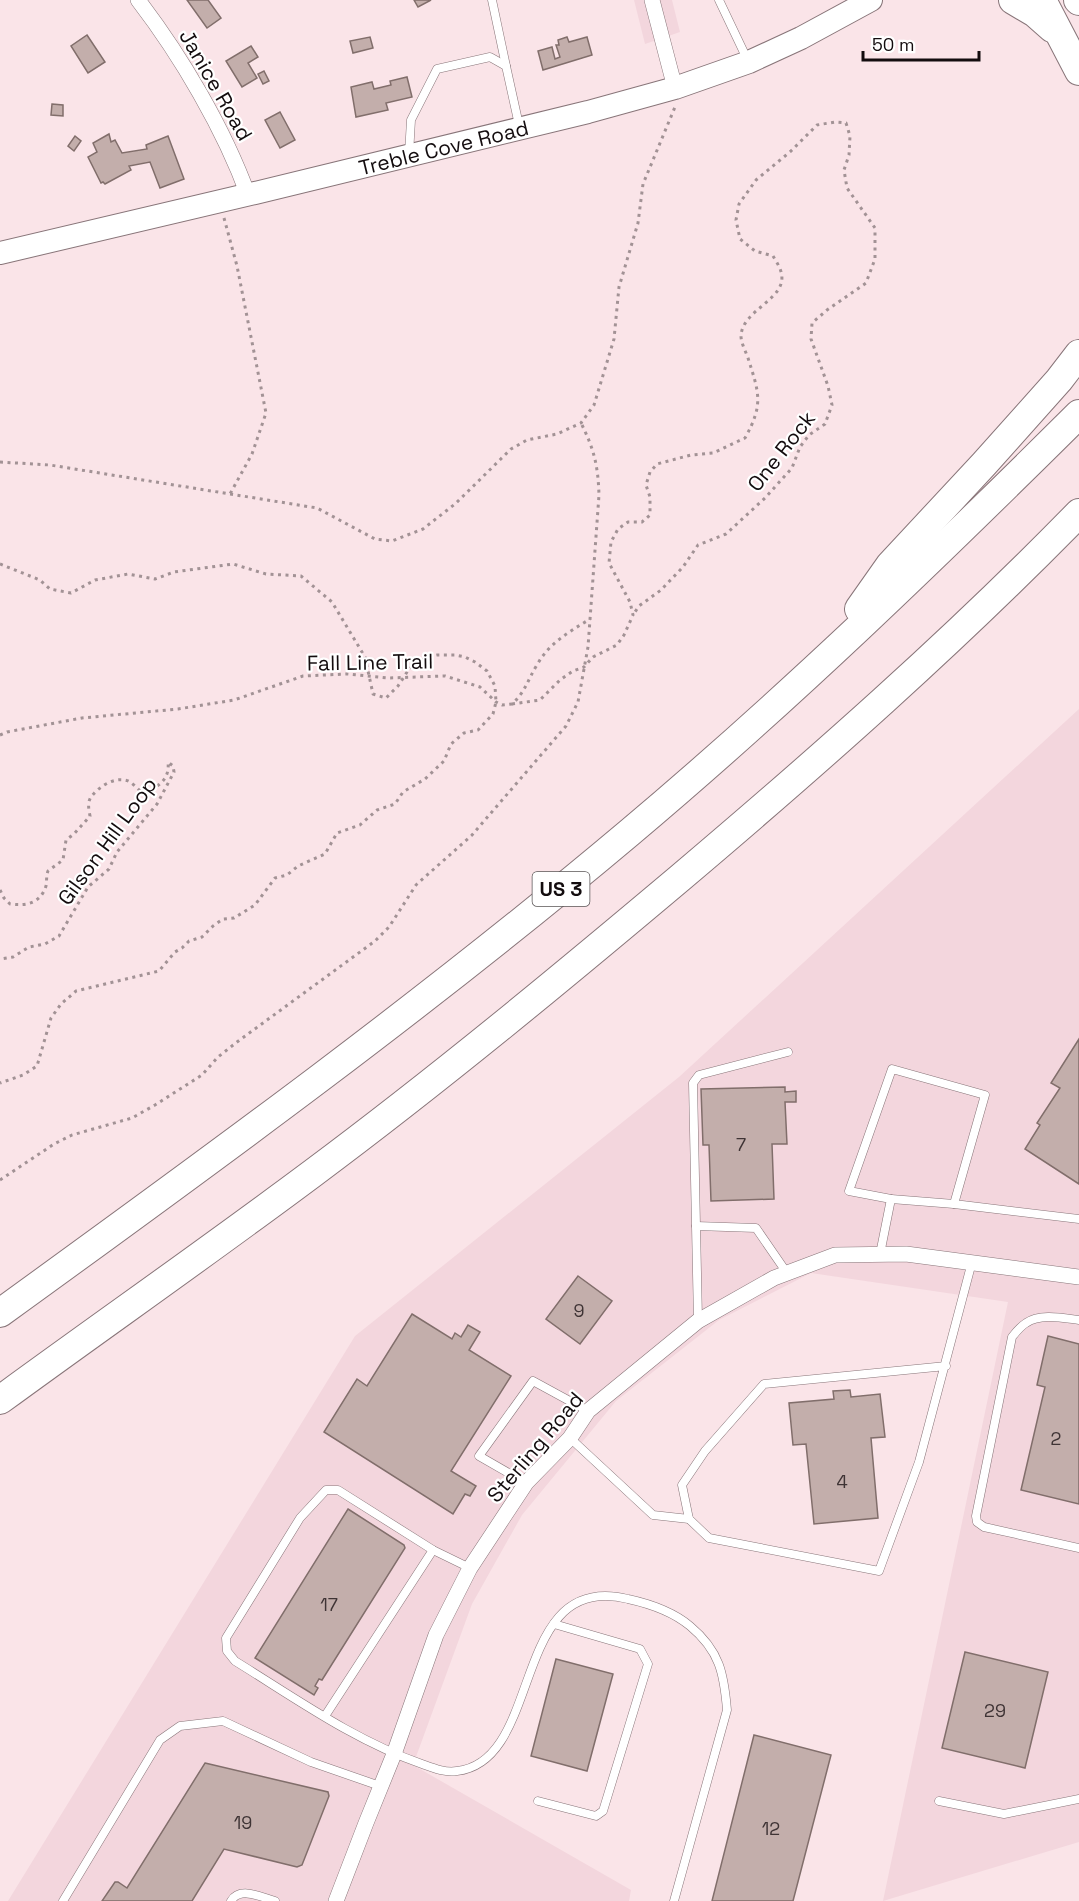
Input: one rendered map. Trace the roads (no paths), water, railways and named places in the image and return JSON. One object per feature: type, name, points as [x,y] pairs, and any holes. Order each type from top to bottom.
[{"type":"highway","points":[[1013,0],[1035,13],[1058,33]]},
{"type":"highway","points":[[1042,0],[1079,71]]},
{"type":"highway","points":[[820,662],[890,565],[984,464],[1059,380],[1079,354]]},
{"type":"highway","name":"US 3","points":[[0,1313],[230,1147],[423,1000],[631,831],[820,662],[1079,414]]},
{"type":"highway","points":[[0,1400],[314,1172],[538,998],[842,738],[984,606],[1079,513]]},
{"type":"main road","name":"Treble Cove Road","points":[[0,253],[409,156],[680,87],[749,62],[801,38],[872,0]]},
{"type":"street","name":"Janice Road","points":[[138,0],[173,50],[213,118],[238,167],[248,195]]},
{"type":"street","points":[[652,0],[680,87]]},
{"type":"street","name":"Sterling Road","points":[[336,1901],[394,1754],[436,1635],[470,1568],[526,1483],[570,1438],[588,1411],[698,1322],[774,1278],[835,1255],[906,1254],[1079,1277]]},
{"type":"lane","points":[[492,0],[520,128]]},
{"type":"lane","points":[[718,0],[749,62]]},
{"type":"lane","points":[[409,156],[411,120],[437,69],[490,57],[506,66]]},
{"type":"lane","points":[[698,1322],[693,1083],[699,1075],[788,1052]]},
{"type":"lane","points":[[954,1204],[986,1095],[892,1069],[849,1191],[891,1199],[1079,1219]]},
{"type":"lane","points":[[880,1254],[891,1199]]},
{"type":"lane","points":[[696,1226],[756,1228],[787,1273]]},
{"type":"lane","points":[[946,1366],[764,1384],[705,1451],[682,1485],[689,1519],[709,1538],[879,1571],[919,1462],[946,1366],[972,1262]]},
{"type":"lane","points":[[1079,1320],[1034,1318],[1025,1323],[1012,1337],[976,1516],[977,1522],[984,1527],[1079,1548]]},
{"type":"lane","points":[[526,1483],[478,1456],[533,1381],[588,1411]]},
{"type":"lane","points":[[570,1438],[653,1515],[689,1519]]},
{"type":"lane","points":[[470,1568],[433,1550],[338,1490],[326,1490],[300,1518],[226,1638],[227,1650],[235,1660],[325,1716],[394,1754],[452,1772],[472,1767],[490,1755],[499,1745],[545,1636],[558,1618],[581,1600],[597,1596],[619,1597],[647,1603],[676,1615],[692,1628],[720,1666],[724,1679],[727,1710],[674,1901]]},
{"type":"lane","points":[[325,1716],[433,1550]]},
{"type":"lane","points":[[538,1801],[596,1816],[603,1811],[648,1664],[640,1649],[554,1624]]},
{"type":"lane","points":[[63,1901],[160,1740],[180,1726],[223,1721],[311,1762],[380,1786]]},
{"type":"lane","points":[[939,1801],[1004,1814],[1079,1799]]},
{"type":"lane","points":[[231,1901],[243,1892],[275,1901]]}]
